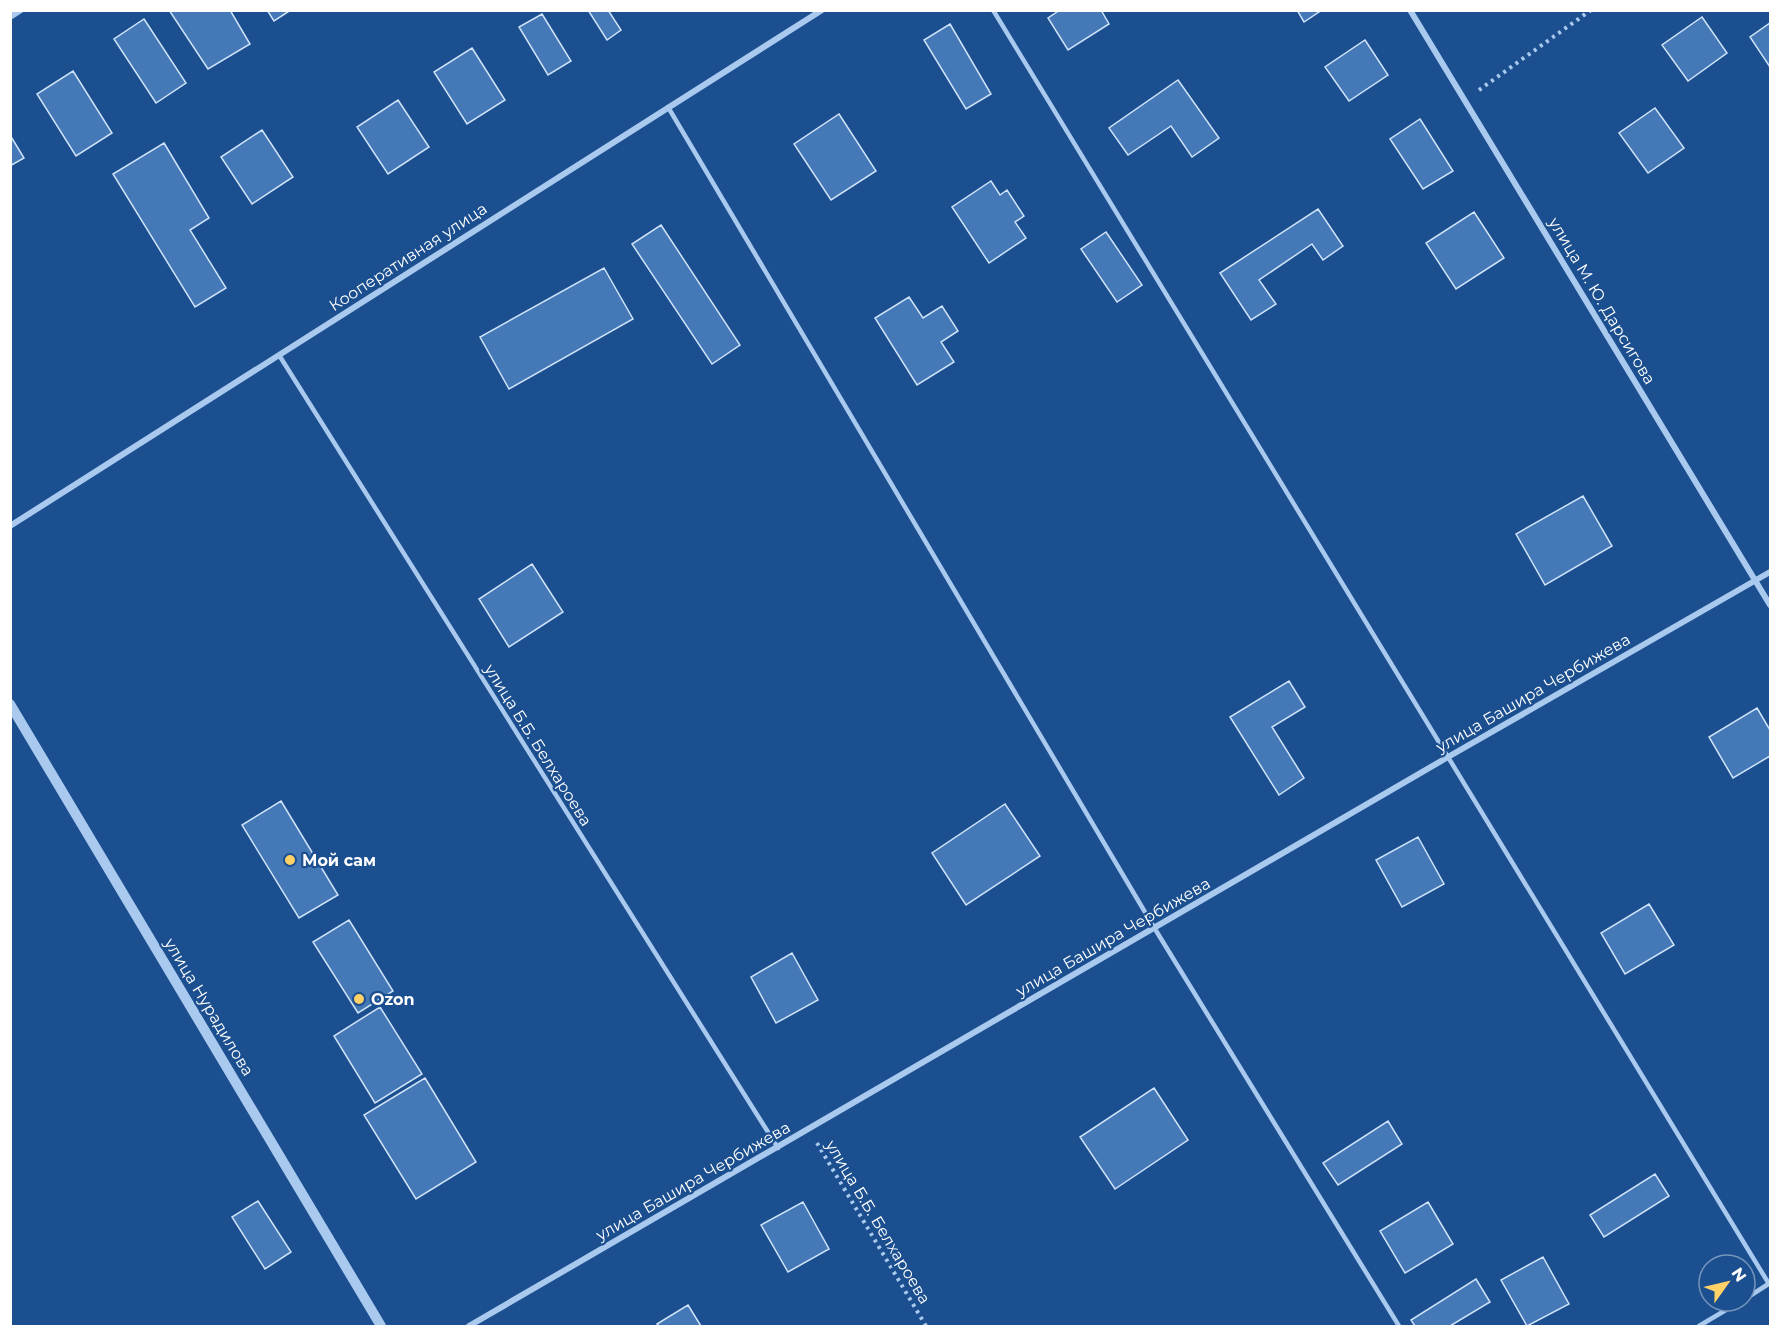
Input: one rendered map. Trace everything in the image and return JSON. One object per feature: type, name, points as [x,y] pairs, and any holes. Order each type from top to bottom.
[{"type":"street","points":[[10,17],[21,10]]},
{"type":"street","name":"Кооперативная улица","points":[[10,526],[822,10]]},
{"type":"street","name":"улица М. Ю. Дарсигова","points":[[1410,10],[1770,605]]},
{"type":"street","name":"улица Башира Чербижева","points":[[469,1326],[1155,929],[1448,756],[1770,572]]},
{"type":"street","name":"улица Нурадилова","points":[[10,704],[381,1326]]},
{"type":"lane","points":[[993,10],[1770,1284],[1757,1292]]},
{"type":"lane","points":[[668,107],[1155,929],[1399,1326]]},
{"type":"lane","name":"улица Б.Б. Белхароева","points":[[279,355],[778,1148]]},
{"type":"lane","points":[[1699,1326],[1721,1313]]},
{"type":"path","points":[[1464,99],[1591,10]]},
{"type":"path","name":"улица Б.Б. Белхароева","points":[[809,1130],[927,1326]]},
{"type":"building","points":[[169,10],[230,10],[250,44],[208,69]]},
{"type":"building","points":[[267,10],[291,10],[274,21]]},
{"type":"building","points":[[588,10],[608,10],[621,30],[607,40]]},
{"type":"building","points":[[1060,10],[1101,10],[1109,24],[1068,50],[1048,18]]},
{"type":"building","points":[[1297,10],[1322,10],[1304,22]]},
{"type":"building","points":[[542,14],[571,61],[548,75],[519,27]]},
{"type":"building","points":[[1702,17],[1727,53],[1688,81],[1662,45]]},
{"type":"building","points":[[144,19],[186,83],[156,103],[114,39]]},
{"type":"building","points":[[1770,23],[1770,67],[1750,37]]},
{"type":"building","points":[[950,24],[991,94],[966,109],[924,40]]},
{"type":"building","points":[[1365,40],[1388,75],[1349,101],[1325,67]]},
{"type":"building","points":[[472,48],[505,100],[467,124],[434,72]]},
{"type":"building","points":[[73,71],[112,133],[76,156],[37,94]]},
{"type":"building","points":[[1178,80],[1219,138],[1192,157],[1171,126],[1128,155],[1109,128]]},
{"type":"building","points":[[398,100],[429,147],[388,174],[357,127]]},
{"type":"building","points":[[1655,108],[1684,148],[1648,173],[1619,133]]},
{"type":"building","points":[[839,114],[876,171],[831,200],[794,144]]},
{"type":"building","points":[[1420,119],[1453,171],[1423,189],[1390,139]]},
{"type":"building","points":[[262,130],[293,177],[252,204],[221,157]]},
{"type":"building","points":[[10,135],[24,158],[10,166]]},
{"type":"building","points":[[164,143],[209,218],[190,230],[226,288],[195,307],[113,174]]},
{"type":"building","points":[[991,181],[1000,195],[1007,190],[1024,216],[1015,222],[1026,238],[989,263],[952,207]]},
{"type":"building","points":[[1318,209],[1343,246],[1323,260],[1312,244],[1259,280],[1276,304],[1251,320],[1220,273]]},
{"type":"building","points":[[1474,212],[1504,258],[1456,289],[1426,243]]},
{"type":"building","points":[[661,225],[740,345],[712,364],[632,244]]},
{"type":"building","points":[[1106,232],[1142,285],[1117,302],[1081,249]]},
{"type":"building","points":[[604,268],[633,319],[509,389],[480,337]]},
{"type":"building","points":[[909,297],[923,318],[942,306],[958,331],[941,342],[954,362],[917,385],[875,318]]},
{"type":"building","points":[[1583,496],[1612,546],[1545,585],[1516,534]]},
{"type":"building","points":[[532,564],[563,612],[509,647],[479,599]]},
{"type":"building","points":[[1289,681],[1305,707],[1272,727],[1304,778],[1279,795],[1230,717]]},
{"type":"building","points":[[1757,708],[1770,730],[1770,756],[1733,778],[1709,737]]},
{"type":"building","name":"Мой сам","points":[[281,801],[338,895],[299,918],[242,825]]},
{"type":"building","points":[[1005,804],[1040,856],[966,905],[932,853]]},
{"type":"building","points":[[1418,837],[1444,884],[1402,907],[1376,860]]},
{"type":"building","points":[[1649,904],[1674,945],[1625,974],[1601,933]]},
{"type":"building","points":[[349,920],[393,991],[358,1013],[313,942]]},
{"type":"building","points":[[792,953],[818,1000],[776,1023],[751,977]]},
{"type":"building","points":[[380,1007],[422,1074],[375,1103],[334,1036]]},
{"type":"building","points":[[425,1078],[476,1162],[416,1199],[364,1115]]},
{"type":"building","points":[[1154,1088],[1188,1140],[1115,1189],[1080,1137]]},
{"type":"building","points":[[1388,1121],[1402,1144],[1338,1185],[1323,1163]]},
{"type":"building","points":[[1655,1174],[1669,1196],[1604,1237],[1590,1215]]},
{"type":"building","points":[[258,1201],[291,1252],[265,1269],[232,1217]]},
{"type":"building","points":[[803,1202],[829,1249],[788,1272],[761,1225]]},
{"type":"building","points":[[1428,1202],[1453,1244],[1405,1273],[1380,1231]]},
{"type":"building","points":[[1543,1257],[1569,1304],[1527,1326],[1501,1280]]},
{"type":"building","points":[[1476,1279],[1490,1302],[1450,1326],[1415,1326],[1411,1320]]},
{"type":"building","points":[[688,1305],[701,1326],[659,1326],[657,1324]]},
{"type":"place","name":"Мой сам","points":[[290,860]]},
{"type":"place","name":"Ozon","points":[[359,999]]}]
